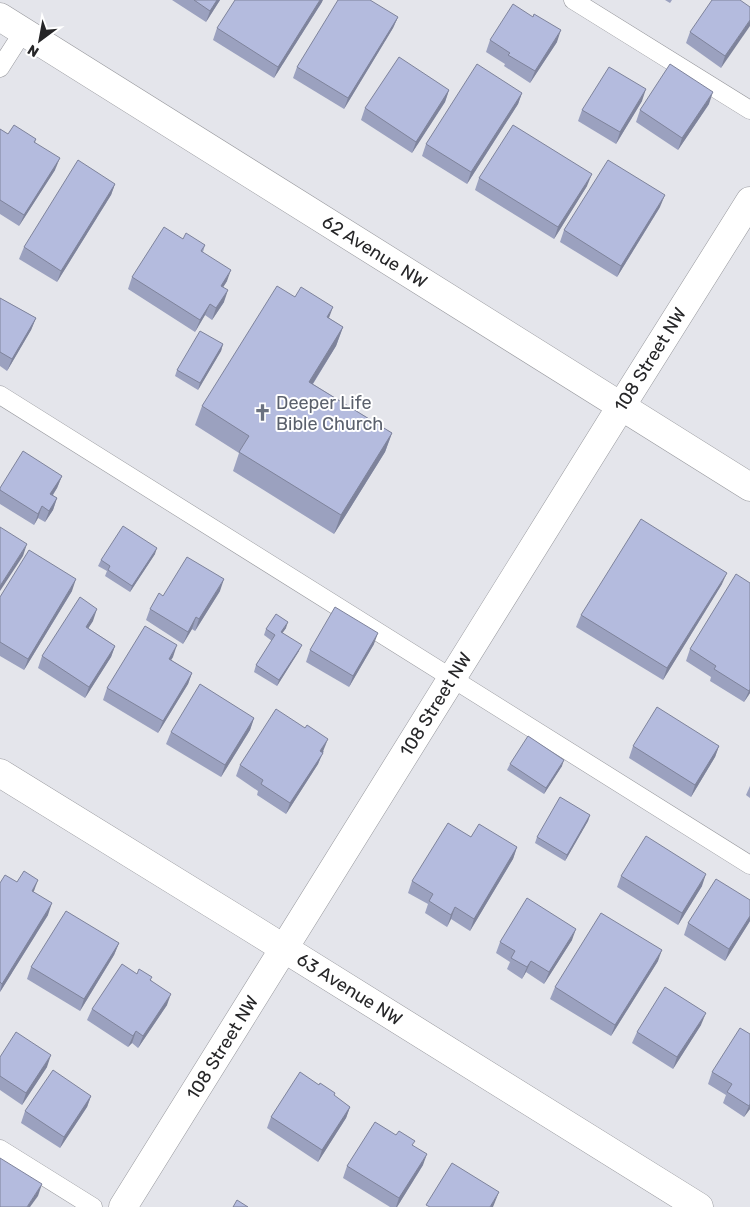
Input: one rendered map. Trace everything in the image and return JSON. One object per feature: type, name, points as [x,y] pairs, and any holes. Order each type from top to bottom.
[{"type":"street","name":"62 Avenue NW","points":[[0,17],[750,487]]},
{"type":"street","name":"108 Street NW","points":[[123,1207],[750,201]]},
{"type":"street","name":"63 Avenue NW","points":[[0,772],[699,1207]]},
{"type":"lane","points":[[573,0],[750,110]]},
{"type":"lane","points":[[0,68],[23,32]]},
{"type":"lane","points":[[0,396],[750,866]]},
{"type":"lane","points":[[0,1149],[92,1207]]},
{"type":"building","points":[[194,0],[217,0],[210,11]]},
{"type":"building","points":[[235,0],[320,0],[278,67],[217,28]]},
{"type":"building","points":[[338,0],[370,0],[398,17],[348,98],[297,67]]},
{"type":"building","points":[[712,0],[740,0],[750,7],[750,20],[725,56],[690,32]]},
{"type":"building","points":[[513,4],[533,17],[534,14],[561,30],[535,71],[508,55],[510,53],[490,40]]},
{"type":"building","points":[[399,57],[449,90],[416,142],[365,108]]},
{"type":"building","points":[[477,64],[522,93],[471,172],[426,144]]},
{"type":"building","points":[[670,64],[713,92],[682,138],[640,110]]},
{"type":"building","points":[[609,67],[646,89],[620,132],[582,110]]},
{"type":"building","points":[[14,125],[36,139],[34,142],[60,158],[24,215],[0,200],[0,129],[8,134]]},
{"type":"building","points":[[513,125],[592,174],[558,227],[479,178]]},
{"type":"building","points":[[78,160],[115,184],[61,271],[24,247]]},
{"type":"building","points":[[608,160],[665,195],[621,266],[564,230]]},
{"type":"building","points":[[164,227],[183,239],[186,233],[205,245],[201,251],[231,270],[221,286],[228,290],[216,308],[210,304],[200,320],[132,277]]},
{"type":"building","name":"Deeper Life Bible Church","points":[[277,286],[295,297],[301,287],[333,307],[327,317],[343,327],[309,382],[392,433],[341,515],[239,452],[249,436],[202,406]]},
{"type":"building","points":[[0,298],[36,318],[12,359],[0,352]]},
{"type":"building","points":[[200,331],[223,344],[200,383],[177,370]]},
{"type":"building","points":[[23,451],[62,476],[50,494],[57,498],[49,511],[42,506],[38,514],[0,490]]},
{"type":"building","points":[[641,519],[727,573],[667,668],[581,615]]},
{"type":"building","points":[[123,526],[157,548],[132,586],[108,570],[110,566],[101,560]]},
{"type":"building","points":[[0,527],[27,544],[0,586]]},
{"type":"building","points":[[29,550],[76,579],[28,659],[0,642],[0,597]]},
{"type":"building","points":[[187,557],[224,579],[199,619],[196,617],[188,632],[150,609],[159,593],[163,596]]},
{"type":"building","points":[[736,574],[750,583],[749,691],[714,669],[716,666],[690,649]]},
{"type":"building","points":[[80,597],[97,609],[86,627],[115,646],[89,687],[42,656]]},
{"type":"building","points":[[335,607],[378,633],[353,676],[310,650]]},
{"type":"building","points":[[276,614],[288,622],[281,632],[302,645],[279,680],[256,665],[275,635],[266,629]]},
{"type":"building","points":[[145,626],[177,645],[169,659],[192,673],[163,721],[107,688]]},
{"type":"building","points":[[200,684],[254,718],[225,765],[171,732]]},
{"type":"building","points":[[657,707],[719,746],[695,785],[633,746]]},
{"type":"building","points":[[276,709],[305,728],[307,725],[328,739],[320,751],[323,753],[290,803],[261,784],[263,780],[240,765]]},
{"type":"building","points":[[528,736],[564,760],[546,788],[510,764]]},
{"type":"building","points":[[560,797],[590,815],[567,855],[537,837]]},
{"type":"building","points":[[448,823],[471,837],[479,824],[517,847],[474,919],[455,907],[451,915],[429,901],[433,894],[412,881]]},
{"type":"building","points":[[646,836],[706,874],[682,913],[621,876]]},
{"type":"building","points":[[24,871],[38,880],[32,891],[52,903],[2,984],[0,982],[0,883],[5,875],[17,882]]},
{"type":"building","points":[[716,879],[750,900],[750,916],[729,949],[688,923]]},
{"type":"building","points":[[527,898],[576,929],[549,972],[531,961],[527,967],[511,958],[515,951],[500,942]]},
{"type":"building","points":[[66,911],[119,943],[84,999],[31,967]]},
{"type":"building","points":[[601,913],[662,950],[615,1025],[555,987]]},
{"type":"building","points":[[122,964],[137,974],[139,969],[152,977],[150,980],[171,994],[143,1036],[136,1031],[133,1036],[92,1009]]},
{"type":"building","points":[[665,987],[706,1013],[677,1057],[637,1032]]},
{"type":"building","points":[[740,1028],[750,1034],[749,1106],[727,1092],[732,1084],[712,1072]]},
{"type":"building","points":[[16,1032],[51,1055],[26,1093],[0,1076],[0,1057]]},
{"type":"building","points":[[53,1070],[91,1096],[64,1137],[25,1111]]},
{"type":"building","points":[[300,1072],[335,1093],[334,1095],[350,1107],[322,1150],[271,1117]]},
{"type":"building","points":[[375,1122],[396,1135],[399,1131],[415,1141],[412,1145],[427,1154],[399,1198],[347,1166]]},
{"type":"building","points":[[0,1158],[42,1184],[27,1207],[0,1207]]},
{"type":"building","points":[[452,1163],[499,1192],[490,1207],[430,1207],[426,1205]]},
{"type":"building","points":[[237,1200],[248,1207],[233,1207]]},
{"type":"place","name":"Deeper Life Bible Church","points":[[262,413]]}]
